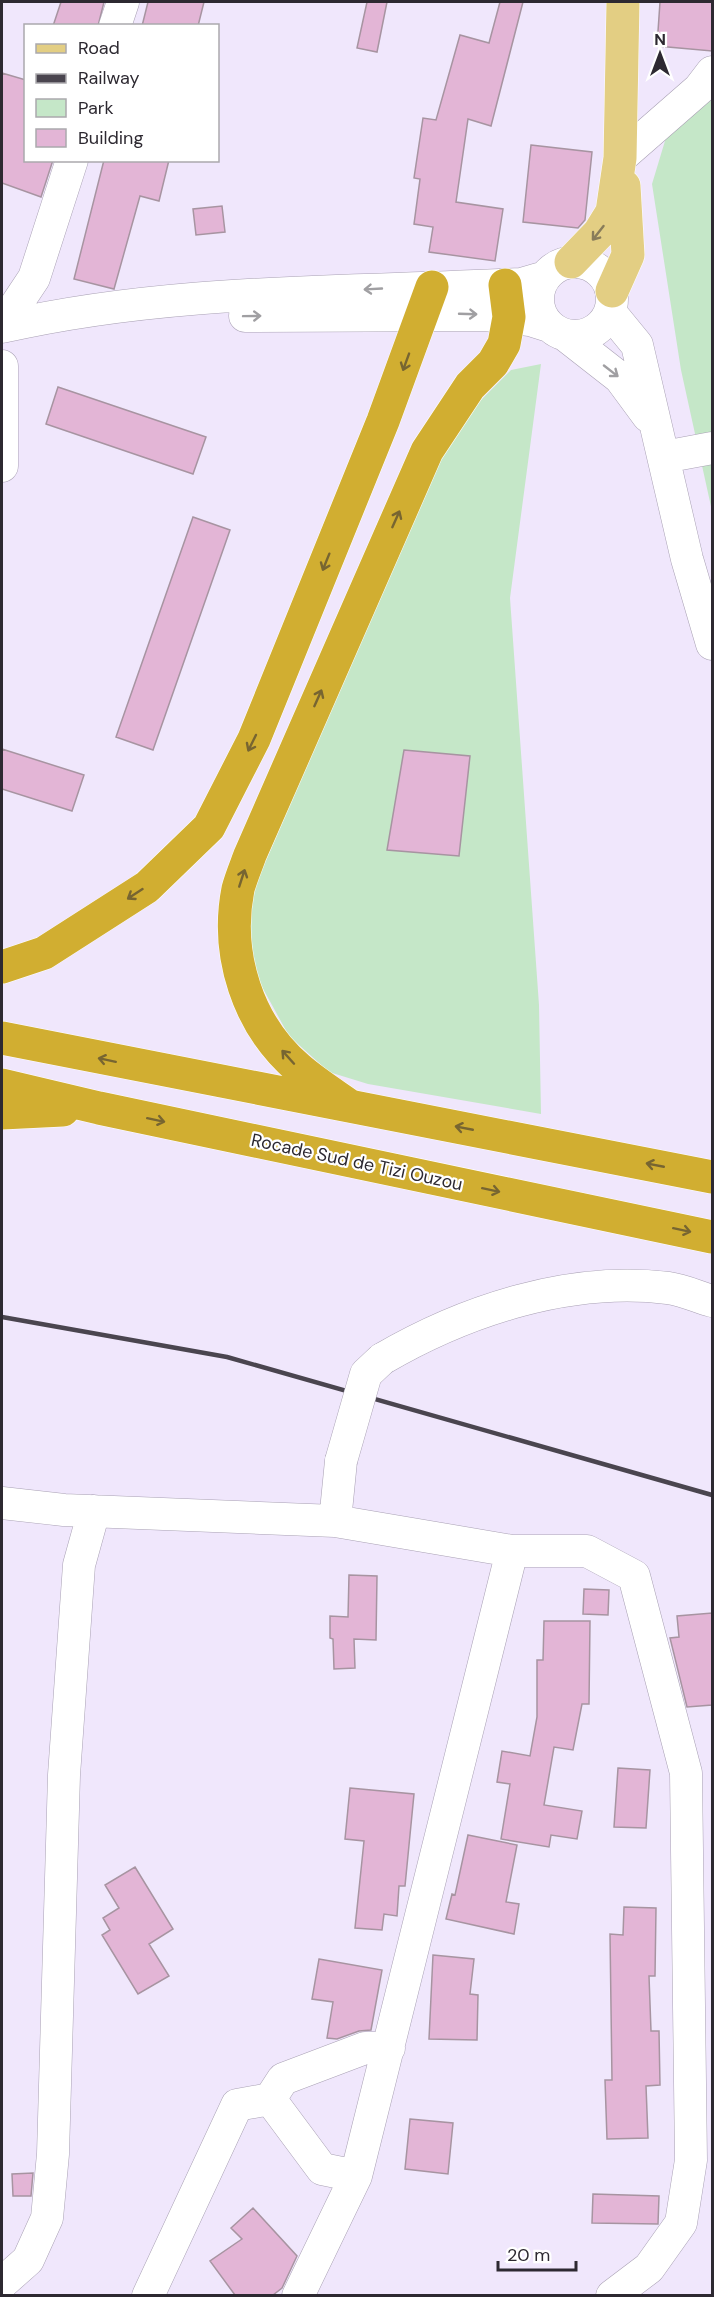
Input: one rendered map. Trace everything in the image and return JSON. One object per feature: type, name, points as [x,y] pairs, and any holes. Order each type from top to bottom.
[{"type":"highway","points":[[350,1106],[297,1068],[254,1012],[239,976],[235,930],[238,890],[250,855],[427,451],[470,386],[500,354],[508,331],[509,317],[505,285]]},
{"type":"highway","points":[[2,967],[45,953],[147,887],[209,827],[254,739],[383,421],[428,300]]},
{"type":"highway","points":[[2,1038],[712,1176]]},
{"type":"highway","name":"Rocade Sud de Tizi Ouzou","points":[[2,1085],[99,1108],[712,1237]]},
{"type":"highway","points":[[2,1113],[99,1108]]},
{"type":"main road","points":[[611,301],[628,255],[620,158],[623,2]]},
{"type":"main road","points":[[558,270],[599,233],[612,213],[620,158]]},
{"type":"street","points":[[116,24],[123,2]]},
{"type":"street","points":[[620,158],[699,89],[712,72]]},
{"type":"street","points":[[2,326],[34,278],[71,162]]},
{"type":"street","points":[[2,326],[47,317],[185,299],[428,300],[521,284],[558,270],[593,266],[608,281],[611,301],[637,345],[687,559],[712,644]]},
{"type":"street","points":[[558,270],[537,297],[542,317],[620,378],[661,443]]},
{"type":"street","points":[[428,300],[509,317],[576,337],[597,330],[611,301]]},
{"type":"street","points":[[2,366],[2,466]]},
{"type":"street","points":[[661,443],[712,447]]},
{"type":"street","points":[[335,1521],[341,1461],[366,1374],[382,1359],[411,1342],[512,1304],[563,1291],[619,1286],[670,1288],[712,1301]]},
{"type":"street","points":[[2,1503],[94,1511],[335,1521],[512,1551],[587,1551],[634,1576],[686,1773],[691,2160],[681,2223],[649,2268],[612,2295]]},
{"type":"street","points":[[2,2283],[28,2260],[47,2218],[53,2154],[64,1775],[79,1565],[94,1511]]},
{"type":"street","points":[[298,2295],[357,2176],[512,1551]]},
{"type":"street","points":[[148,2295],[237,2105],[270,2099],[283,2079],[365,2048],[389,2048]]},
{"type":"street","points":[[270,2099],[322,2169],[357,2176]]},
{"type":"green space","points":[[712,80],[712,511],[681,370],[652,184],[671,121]]},
{"type":"green space","points":[[541,364],[510,598],[539,1005],[541,1114],[368,1084],[329,1072],[289,1036],[250,965],[249,900],[405,536],[459,422],[511,370]]},
{"type":"building","points":[[61,2],[104,2],[98,24],[54,24]]},
{"type":"building","points":[[148,2],[204,2],[198,24],[142,24]]},
{"type":"building","points":[[367,2],[387,2],[377,52],[357,48]]},
{"type":"building","points":[[500,2],[523,2],[491,126],[468,119],[456,202],[503,209],[495,261],[429,252],[433,227],[414,224],[420,179],[414,178],[423,118],[436,120],[460,35],[489,43]]},
{"type":"building","points":[[660,2],[712,2],[712,51],[657,46]]},
{"type":"building","points":[[2,73],[24,79],[24,162],[52,162],[41,197],[2,183]]},
{"type":"building","points":[[531,145],[592,152],[585,220],[578,228],[523,222]]},
{"type":"building","points":[[103,162],[169,162],[159,201],[140,196],[114,289],[74,279]]},
{"type":"building","points":[[222,206],[225,232],[196,235],[193,209]]},
{"type":"building","points":[[58,387],[206,437],[193,474],[46,424]]},
{"type":"building","points":[[193,517],[230,530],[153,750],[116,737]]},
{"type":"building","points":[[2,749],[84,775],[72,811],[2,789]]},
{"type":"building","points":[[404,750],[470,756],[459,856],[387,850]]},
{"type":"building","points":[[349,1575],[377,1576],[376,1640],[354,1639],[355,1668],[334,1669],[330,1616],[348,1617]]},
{"type":"building","points":[[584,1589],[609,1590],[608,1615],[583,1614]]},
{"type":"building","points":[[712,1613],[712,1705],[687,1707],[670,1638],[679,1637],[677,1616]]},
{"type":"building","points":[[544,1621],[590,1621],[589,1704],[582,1704],[573,1750],[554,1747],[544,1805],[582,1811],[577,1839],[551,1835],[549,1847],[501,1839],[510,1784],[497,1782],[502,1751],[530,1756],[537,1717],[537,1660],[543,1660]]},
{"type":"building","points":[[618,1768],[650,1770],[646,1828],[614,1827]]},
{"type":"building","points":[[350,1788],[414,1794],[405,1886],[399,1886],[397,1916],[384,1914],[382,1930],[355,1928],[364,1841],[345,1839]]},
{"type":"building","points":[[468,1835],[517,1845],[506,1902],[519,1904],[514,1934],[446,1919],[452,1894],[455,1895]]},
{"type":"building","points":[[135,1867],[173,1929],[149,1944],[169,1976],[138,1994],[102,1935],[110,1930],[103,1918],[119,1908],[105,1885]]},
{"type":"building","points":[[624,1907],[656,1908],[655,1976],[649,1976],[651,2031],[659,2031],[660,2085],[646,2086],[648,2138],[607,2139],[605,2080],[612,2080],[610,1934],[623,1935]]},
{"type":"building","points":[[433,1955],[474,1959],[470,1994],[478,1995],[477,2040],[429,2039]]},
{"type":"building","points":[[319,1959],[382,1970],[371,2030],[359,2031],[337,2039],[327,2038],[333,2002],[312,1999]]},
{"type":"building","points":[[410,2119],[453,2123],[448,2174],[405,2169]]},
{"type":"building","points":[[33,2173],[31,2196],[13,2196],[12,2174]]},
{"type":"building","points":[[593,2194],[659,2196],[658,2224],[592,2223]]},
{"type":"building","points":[[253,2208],[297,2256],[282,2288],[273,2295],[235,2295],[210,2261],[242,2239],[231,2228]]},
{"type":"railway","points":[[2,1317],[227,1357],[712,1495]]}]
